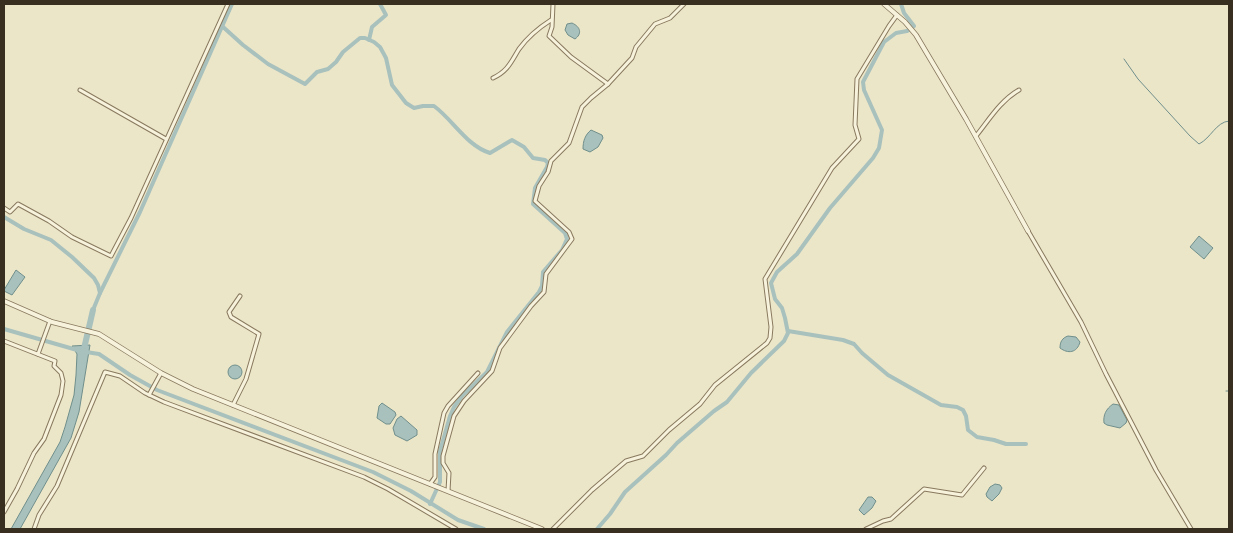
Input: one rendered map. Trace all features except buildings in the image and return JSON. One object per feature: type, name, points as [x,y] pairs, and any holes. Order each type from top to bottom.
[{"type":"street","points":[[4,208],[10,212],[18,204],[49,221],[72,237],[111,256],[131,218],[228,4]]},
{"type":"street","points":[[553,4],[554,13],[549,36],[571,57],[608,84]]},
{"type":"street","points":[[448,491],[449,473],[443,464],[443,456],[454,416],[464,401],[492,372],[500,348],[531,306],[544,292],[546,274],[572,239],[569,232],[536,202],[539,186],[548,172],[551,162],[569,143],[582,107],[608,84],[632,58],[636,48],[655,24],[670,18],[684,4]]},
{"type":"street","points":[[884,4],[905,22],[916,35],[976,136],[1081,322],[1156,470],[1191,529]]},
{"type":"street","points":[[553,529],[583,498],[626,461],[643,456],[669,430],[700,404],[715,385],[767,343],[772,327],[765,279],[832,168],[858,139],[855,125],[857,79],[897,15]]},
{"type":"street","points":[[493,78],[504,73],[520,48],[542,26],[551,20]]},
{"type":"street","points":[[80,90],[166,139]]},
{"type":"street","points":[[976,136],[1001,104],[1018,90]]},
{"type":"street","points":[[233,406],[246,379],[258,334],[231,317],[229,312],[240,296]]},
{"type":"street","points":[[4,301],[50,321],[99,334],[161,373],[233,406],[542,529]]},
{"type":"street","points":[[38,354],[50,321]]},
{"type":"street","points":[[4,340],[55,362],[54,366],[61,373],[63,381],[61,395],[44,439],[34,454],[4,512]]},
{"type":"street","points":[[34,529],[39,515],[57,486],[105,372],[120,376],[149,395],[364,478],[388,489],[456,529]]},
{"type":"street","points":[[149,395],[161,373]]},
{"type":"street","points":[[430,484],[435,477],[435,454],[444,413],[478,373]]},
{"type":"street","points":[[866,529],[891,518],[924,489],[962,495],[984,468]]},
{"type":"water","points":[[572,23],[580,31],[575,39],[568,35],[565,30],[567,24]]},
{"type":"water","points":[[591,130],[602,135],[603,138],[598,147],[590,152],[583,149],[583,146],[586,136]]},
{"type":"water","points":[[1199,236],[1213,248],[1204,259],[1190,247]]},
{"type":"water","points":[[16,270],[25,277],[12,295],[4,290]]},
{"type":"water","points":[[1068,336],[1076,337],[1080,342],[1077,348],[1069,352],[1060,348],[1064,338]]},
{"type":"water","points":[[90,345],[79,412],[71,438],[20,529],[11,529],[60,442],[65,427],[74,395],[76,375],[77,354],[72,346]]},
{"type":"water","points":[[232,365],[238,365],[242,372],[238,379],[232,379],[228,375],[228,369]]},
{"type":"water","points":[[382,403],[395,412],[396,415],[390,424],[386,424],[377,418],[379,406]]},
{"type":"water","points":[[1113,404],[1119,405],[1127,420],[1120,428],[1104,423],[1105,412]]},
{"type":"water","points":[[401,416],[417,430],[417,435],[407,441],[395,435],[393,428],[397,419]]},
{"type":"water","points":[[995,484],[1000,485],[1002,488],[992,501],[986,494],[990,487]]},
{"type":"water","points":[[868,497],[872,497],[876,501],[872,508],[864,515],[859,510]]},
{"type":"waterway","points":[[100,293],[140,212],[232,4]]},
{"type":"waterway","points":[[369,40],[372,27],[386,15],[380,4]]},
{"type":"waterway","points":[[597,529],[625,492],[677,443],[727,402],[751,373],[784,341],[788,333],[785,318],[782,308],[775,299],[771,283],[777,272],[797,254],[830,208],[873,158],[879,148],[882,130],[864,90],[863,82],[884,42],[896,33],[907,31],[914,26],[904,13],[901,4]]},
{"type":"waterway","points":[[222,26],[268,64],[305,84],[317,72],[328,69],[343,52],[360,38],[365,38],[380,47],[386,58],[392,85],[406,103],[414,108],[434,106],[467,139],[482,150],[490,153],[512,140],[524,147],[533,158],[545,160],[548,163],[535,188],[533,204],[565,233],[567,239],[562,250],[543,272],[542,286],[539,292],[507,332],[487,372],[462,396],[454,407],[440,451],[440,482],[430,504]]},
{"type":"waterway","points":[[1124,59],[1138,79],[1199,144],[1217,127],[1229,121]]},
{"type":"waterway","points":[[4,217],[24,229],[51,240],[94,278],[100,293],[93,310]]},
{"type":"waterway","points":[[83,353],[93,310]]},
{"type":"waterway","points":[[4,329],[77,350]]},
{"type":"waterway","points":[[788,331],[843,340],[854,344],[888,375],[941,405],[957,407],[963,410],[968,430],[977,437],[1006,444],[1026,444]]},
{"type":"waterway","points":[[86,352],[99,354],[157,390],[373,472],[411,491],[458,520],[484,529]]}]
